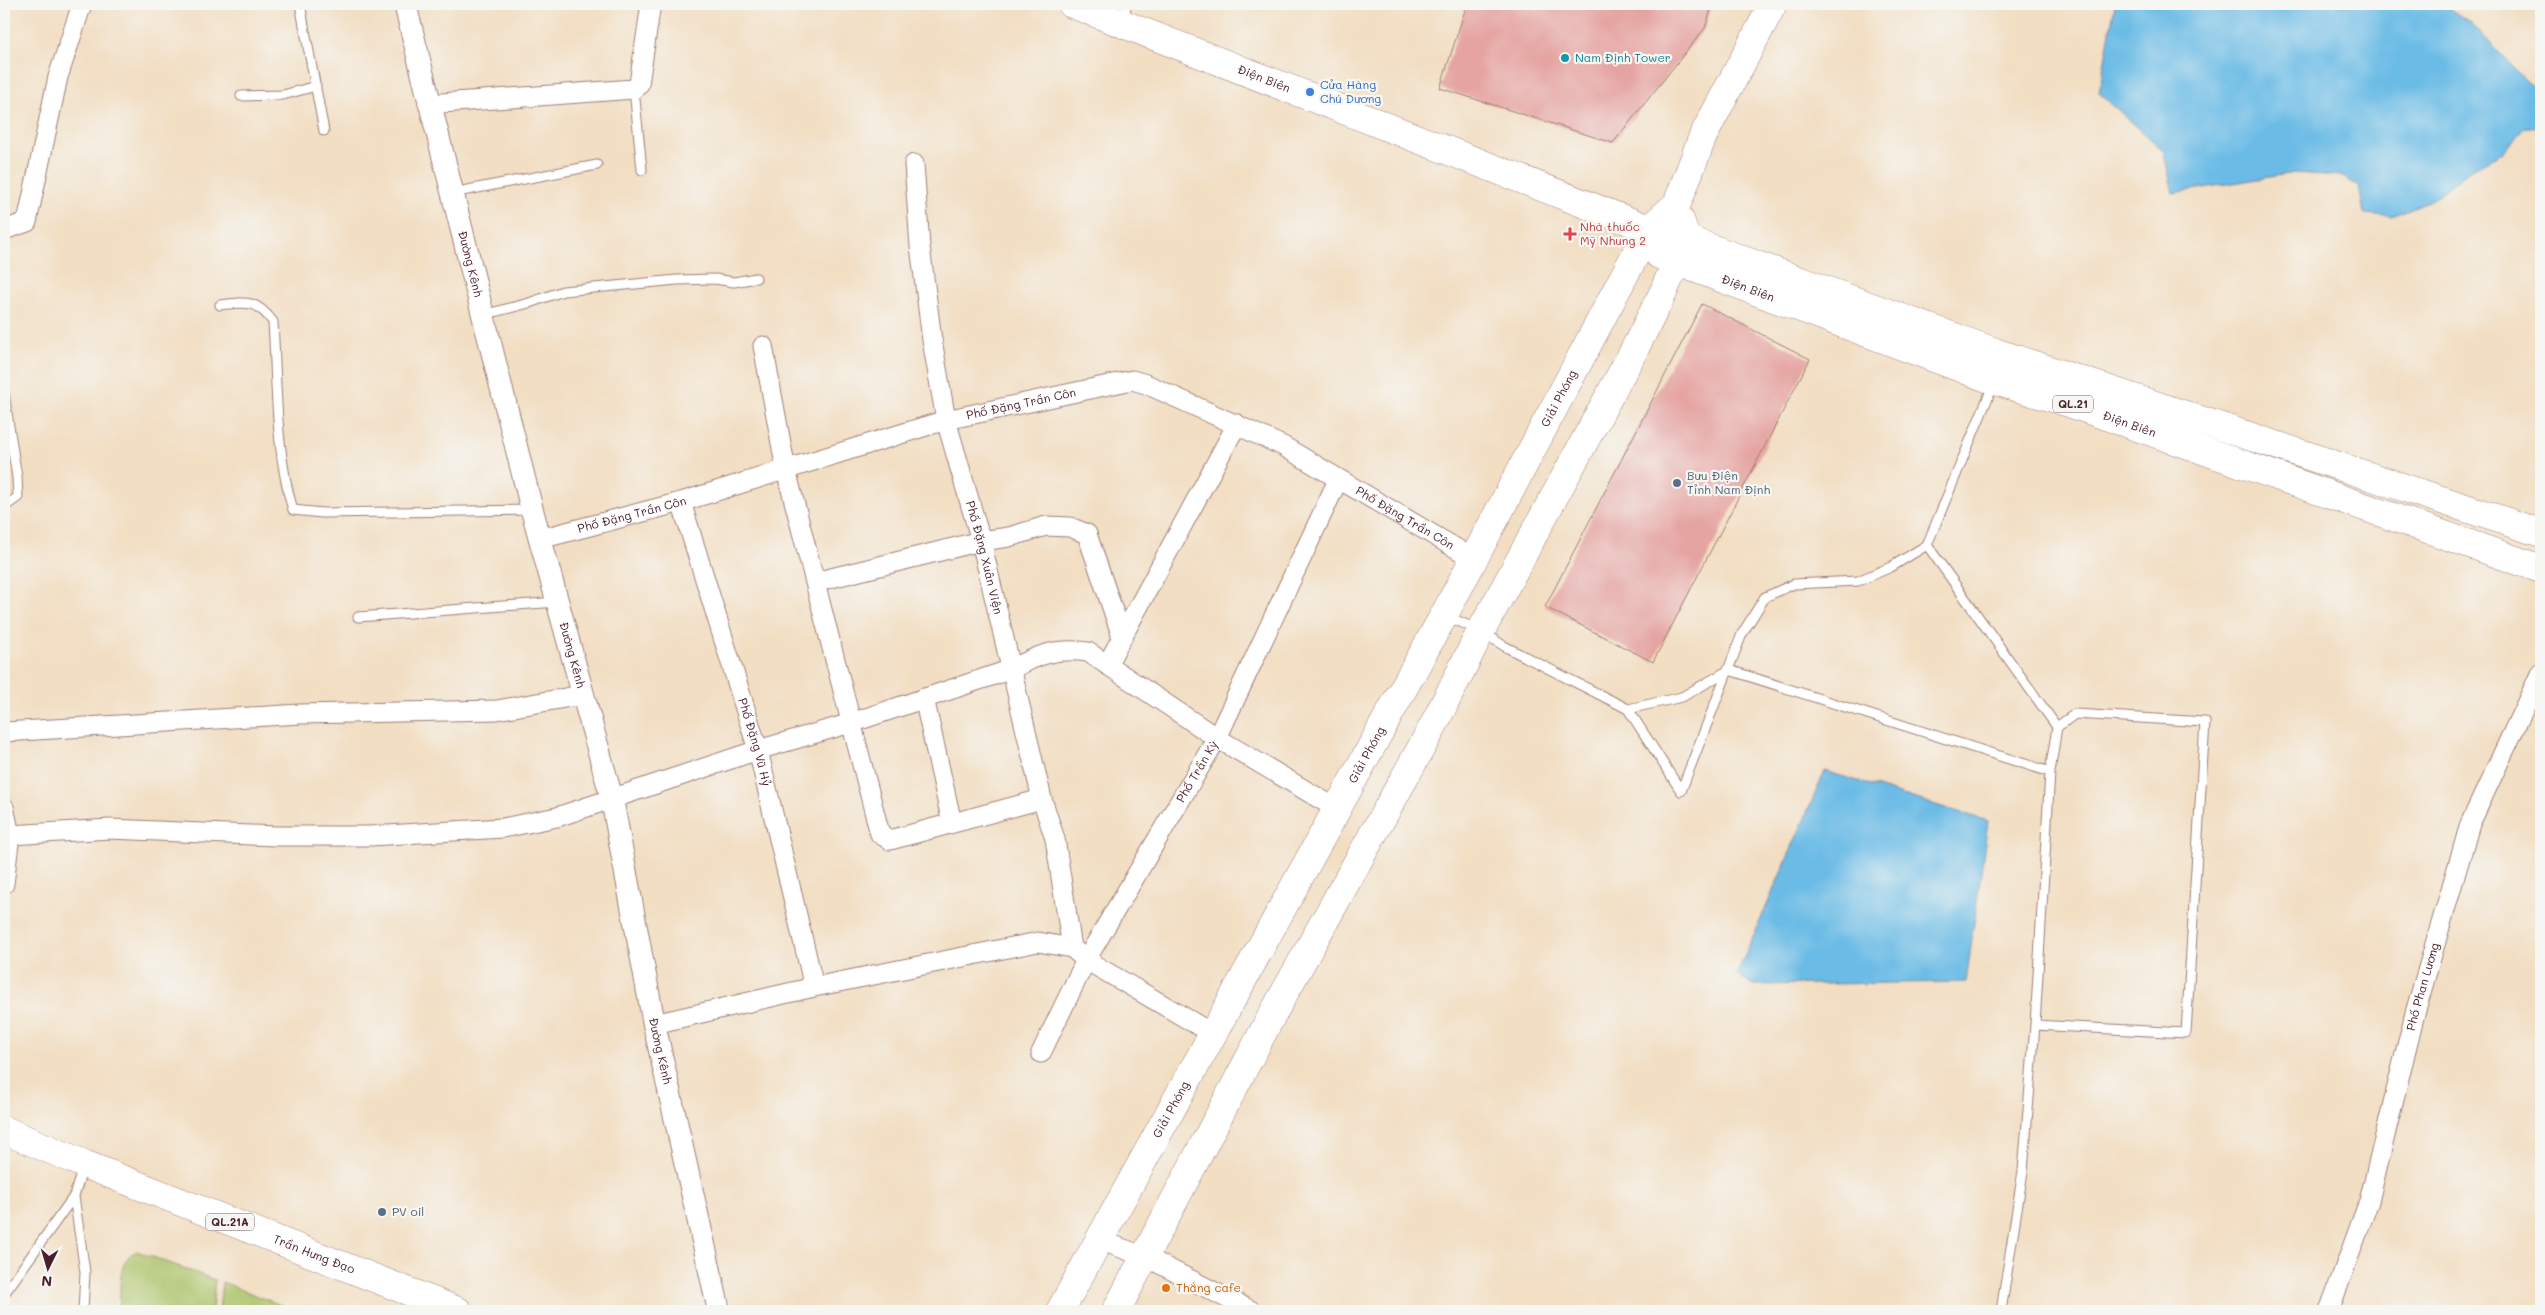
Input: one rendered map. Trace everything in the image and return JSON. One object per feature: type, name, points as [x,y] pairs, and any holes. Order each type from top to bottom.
[{"type":"main road","name":"Điện Biên","points":[[1072,4],[1125,14],[1624,218],[1644,239],[1995,352],[2541,533]]},
{"type":"main road","name":"Giải Phóng","points":[[1060,1311],[1444,615],[1644,239],[1677,204],[1702,136],[1773,4]]},
{"type":"main road","points":[[1116,1311],[1272,1017],[1430,732],[1481,631],[1631,356],[1663,293],[1681,250],[1677,204]]},
{"type":"main road","name":"Điện Biên","points":[[1681,250],[1995,381],[2066,402],[2541,569]]},
{"type":"main road","name":"Trần Hưng Đạo","points":[[4,1130],[84,1164],[458,1311]]},
{"type":"street","points":[[4,230],[27,222],[58,77],[82,4]]},
{"type":"street","name":"Đường Kênh","points":[[404,4],[532,510],[612,799],[654,1024],[719,1311]]},
{"type":"street","points":[[428,104],[634,89],[639,84],[651,4]]},
{"type":"street","name":"Phố Đặng Xuân Viện","points":[[914,164],[920,246],[932,340],[946,420],[980,541],[1042,799],[1055,839],[1072,948]]},
{"type":"street","points":[[763,346],[786,470],[880,834],[890,840],[1042,799]]},
{"type":"street","name":"Phố Đặng Trần Côn","points":[[540,539],[681,502],[946,420],[1132,380],[1146,384],[1283,446],[1474,559]]},
{"type":"street","points":[[1107,665],[1237,424]]},
{"type":"street","name":"Phố Trần Kỳ","points":[[1041,1053],[1086,960],[1217,738],[1338,480]]},
{"type":"street","name":"Phố Đặng Vũ Hỷ","points":[[681,502],[758,750],[814,987]]},
{"type":"street","points":[[815,582],[980,541],[1009,537],[1046,526],[1070,527],[1087,534],[1122,637]]},
{"type":"street","points":[[10,835],[110,829],[275,836],[370,836],[503,828],[557,817],[758,750],[851,723],[1012,669],[1030,659],[1065,649],[1088,652],[1217,738],[1337,809]]},
{"type":"street","name":"Phố Phan Lương","points":[[2329,1311],[2369,1201],[2415,1013],[2470,824],[2541,672]]},
{"type":"street","points":[[4,732],[300,714],[497,710],[582,695]]},
{"type":"street","points":[[924,698],[952,824]]},
{"type":"street","points":[[4,807],[10,835],[4,884]]},
{"type":"street","points":[[654,1024],[814,987],[1038,942],[1072,948],[1086,960],[1213,1034]]},
{"type":"street","points":[[1099,1240],[1146,1256],[1252,1311]]},
{"type":"lane","points":[[300,4],[324,131]]},
{"type":"lane","points":[[240,96],[283,95],[316,86]]},
{"type":"lane","points":[[634,89],[642,170]]},
{"type":"lane","points":[[451,193],[597,165]]},
{"type":"lane","points":[[482,315],[529,303],[563,291],[677,280],[715,279],[734,282],[756,278]]},
{"type":"lane","points":[[220,305],[250,302],[264,310],[273,322],[280,440],[288,493],[293,510],[322,513],[532,510]]},
{"type":"lane","points":[[1444,615],[1481,631],[1504,646],[1628,709],[1681,790],[1742,634],[1765,597],[1794,584],[1858,581],[1891,567],[1927,544],[1995,381]]},
{"type":"lane","points":[[4,394],[17,477],[18,497],[4,507]]},
{"type":"lane","points":[[1927,544],[2056,727],[2050,772],[2035,1025],[2022,1171],[2001,1311]]},
{"type":"lane","points":[[358,617],[558,602]]},
{"type":"lane","points":[[1628,709],[1682,697],[1729,670],[2050,772]]},
{"type":"lane","points":[[2035,1025],[2186,1034],[2205,722],[2075,714],[2056,727]]},
{"type":"lane","points":[[4,1294],[74,1196],[84,1164]]},
{"type":"lane","points":[[74,1196],[86,1272],[84,1311]]},
{"type":"green space","points":[[137,1251],[215,1280],[212,1311],[119,1311],[123,1268],[130,1255]]},
{"type":"green space","points":[[222,1282],[291,1309],[291,1311],[219,1311]]},
{"type":"water","points":[[2115,4],[2442,4],[2470,22],[2531,86],[2541,85],[2541,127],[2525,127],[2502,153],[2468,171],[2433,199],[2392,216],[2364,214],[2359,186],[2341,176],[2294,173],[2173,193],[2163,150],[2099,93]]},
{"type":"water","points":[[1825,771],[1988,821],[1966,982],[1753,985],[1737,974]]},
{"type":"building","name":"Nam Định Tower","points":[[1467,4],[1713,4],[1705,28],[1613,143],[1440,88]]},
{"type":"building","name":"Bưu Điện Tỉnh Nam Định","points":[[1702,304],[1810,359],[1653,662],[1545,607]]},
{"type":"place","name":"Nam Định Tower","points":[[1565,58]]},
{"type":"place","name":"Cửa Hàng Chú Dương","points":[[1310,92]]},
{"type":"place","name":"Nhà thuốc Mỹ Nhung 2","points":[[1570,234]]},
{"type":"place","name":"Bưu Điện Tỉnh Nam Định","points":[[1677,483]]},
{"type":"place","name":"PV oil","points":[[382,1212]]},
{"type":"place","name":"Thắng cafe","points":[[1166,1288]]}]
